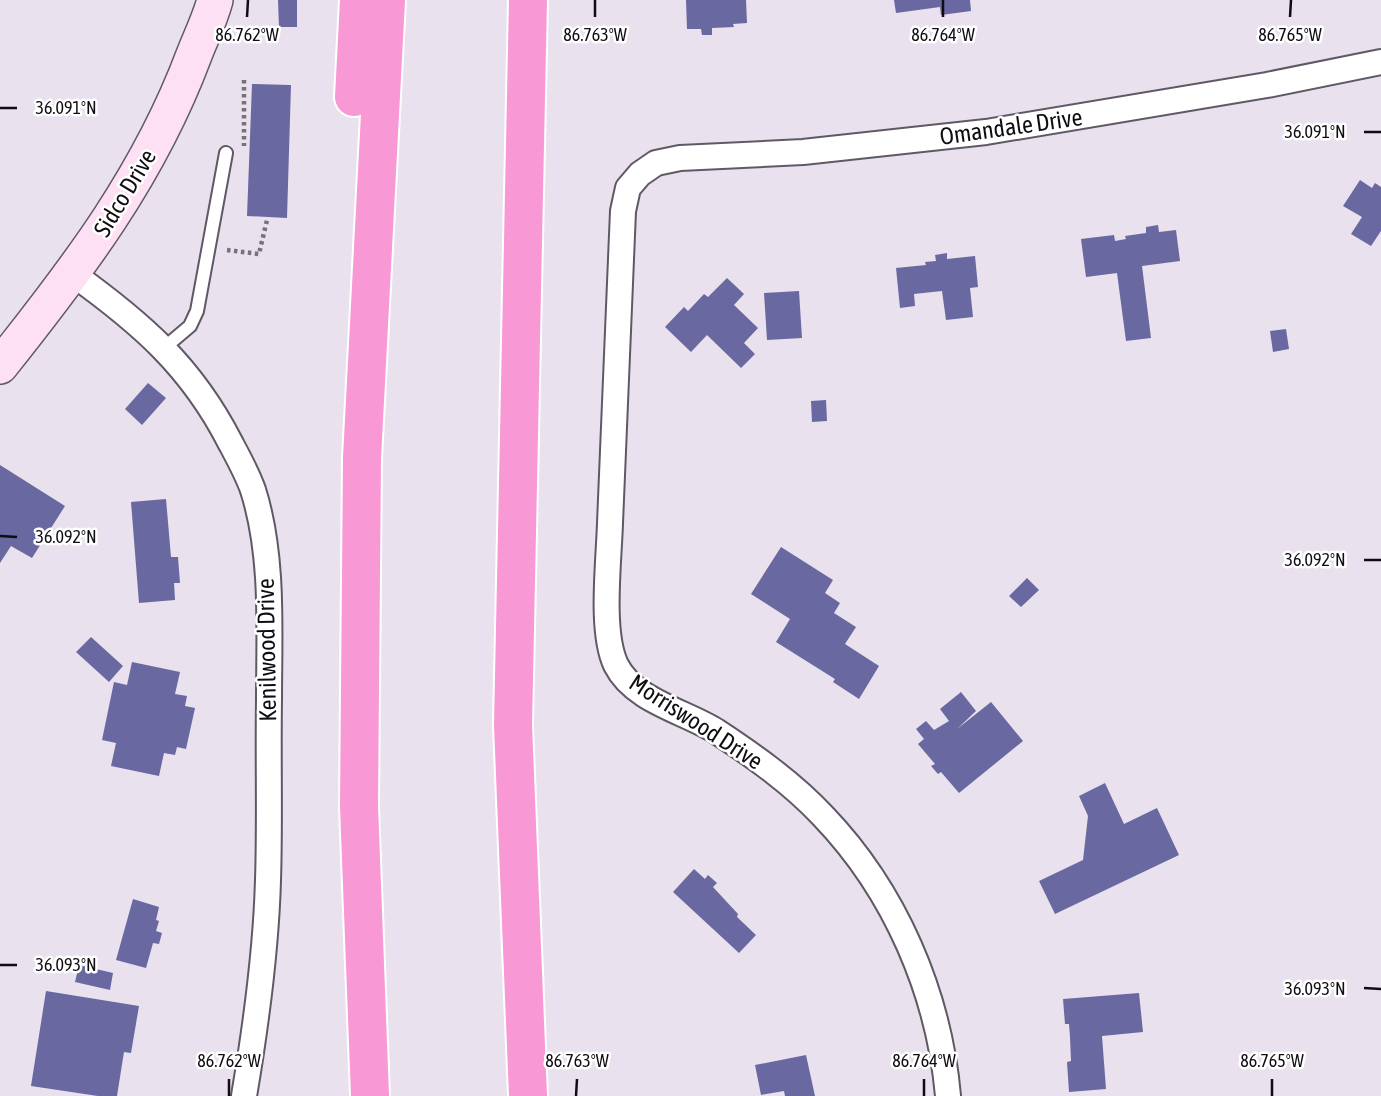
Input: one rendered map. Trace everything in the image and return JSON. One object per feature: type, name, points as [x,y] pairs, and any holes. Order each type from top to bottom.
[{"type":"highway","points":[[359,0],[354,110],[365,390]]},
{"type":"highway","points":[[370,1096],[359,806],[362,458],[386,0]]},
{"type":"highway","points":[[528,0],[513,725],[528,1096]]},
{"type":"main road","name":"Sidco Drive","points":[[0,366],[73,274],[132,186],[160,134],[186,76],[215,0]]},
{"type":"street","name":"Omandale Drive","points":[[640,174],[656,163],[680,158],[803,152],[986,132],[1267,85],[1381,62]]},
{"type":"street","name":"Morriswood Drive","points":[[640,174],[628,188],[623,211],[608,611],[614,661],[622,674],[639,690],[712,729],[771,771],[800,794],[847,844],[881,891],[925,984],[940,1038],[948,1096]]},
{"type":"street","name":"Kenilwood Drive","points":[[73,274],[119,307],[164,348],[191,378],[218,417],[253,489],[263,531],[268,598],[268,881],[256,1027],[244,1096]]},
{"type":"lane","points":[[164,348],[193,322],[226,153]]},
{"type":"path","points":[[209,248],[259,254],[267,220]]},
{"type":"building","points":[[278,0],[297,0],[297,27],[279,27]]},
{"type":"building","points":[[686,0],[746,0],[747,23],[733,24],[734,27],[712,28],[712,35],[702,35],[701,29],[687,29]]},
{"type":"building","points":[[894,0],[970,0],[971,11],[941,15],[940,7],[896,13]]},
{"type":"building","points":[[252,84],[291,85],[287,218],[247,216]]},
{"type":"building","points":[[1360,180],[1372,188],[1375,183],[1381,187],[1381,231],[1371,246],[1351,234],[1362,217],[1343,206]]},
{"type":"building","points":[[1158,225],[1159,232],[1176,230],[1180,261],[1142,266],[1151,338],[1126,341],[1117,273],[1086,277],[1081,239],[1114,235],[1115,241],[1126,239],[1125,236],[1146,233],[1146,227]]},
{"type":"building","points":[[947,253],[947,259],[975,256],[978,287],[970,288],[973,317],[946,320],[942,291],[914,294],[915,306],[900,308],[896,268],[926,265],[925,262],[936,261],[935,255]]},
{"type":"building","points":[[727,278],[744,294],[734,305],[758,328],[744,343],[755,354],[741,368],[707,335],[691,352],[665,327],[684,307],[688,311],[704,294],[708,297]]},
{"type":"building","points":[[799,291],[802,338],[767,340],[764,293]]},
{"type":"building","points":[[1286,329],[1289,349],[1273,352],[1270,331]]},
{"type":"building","points":[[148,383],[166,398],[142,425],[125,409]]},
{"type":"building","points":[[826,400],[827,421],[812,422],[811,401]]},
{"type":"building","points":[[0,465],[65,506],[32,558],[11,546],[0,563]]},
{"type":"building","points":[[166,499],[171,557],[178,557],[180,583],[174,583],[175,600],[139,603],[131,502]]},
{"type":"building","points":[[781,547],[833,580],[825,593],[840,603],[834,613],[856,627],[845,644],[879,666],[859,699],[833,682],[835,679],[776,642],[790,619],[751,594]]},
{"type":"building","points":[[1027,578],[1039,590],[1021,607],[1009,596]]},
{"type":"building","points":[[91,637],[123,666],[109,682],[76,652]]},
{"type":"building","points":[[132,662],[180,672],[175,694],[187,696],[185,706],[195,708],[186,749],[177,747],[175,755],[164,753],[159,776],[111,766],[116,743],[102,740],[114,682],[127,685]]},
{"type":"building","points":[[961,692],[976,711],[957,729],[991,702],[1023,741],[959,793],[941,772],[938,774],[931,766],[935,764],[918,744],[924,739],[916,729],[926,721],[934,730],[949,721],[940,709]]},
{"type":"building","points":[[1105,783],[1124,824],[1157,808],[1179,855],[1055,914],[1039,881],[1083,860],[1088,816],[1079,796]]},
{"type":"building","points":[[694,869],[705,879],[708,875],[717,883],[713,887],[738,914],[737,917],[756,935],[739,953],[673,892]]},
{"type":"building","points":[[133,899],[159,907],[156,931],[162,933],[159,944],[153,943],[146,968],[116,960]]},
{"type":"building","points":[[79,965],[113,973],[110,990],[75,982]]},
{"type":"building","points":[[46,991],[139,1006],[131,1053],[124,1052],[117,1096],[98,1096],[31,1086]]},
{"type":"building","points":[[1139,993],[1143,1032],[1102,1036],[1106,1089],[1069,1092],[1067,1062],[1071,1061],[1070,1037],[1069,1024],[1065,1024],[1063,999]]},
{"type":"building","points":[[806,1055],[815,1096],[785,1096],[784,1091],[761,1095],[755,1065]]}]
